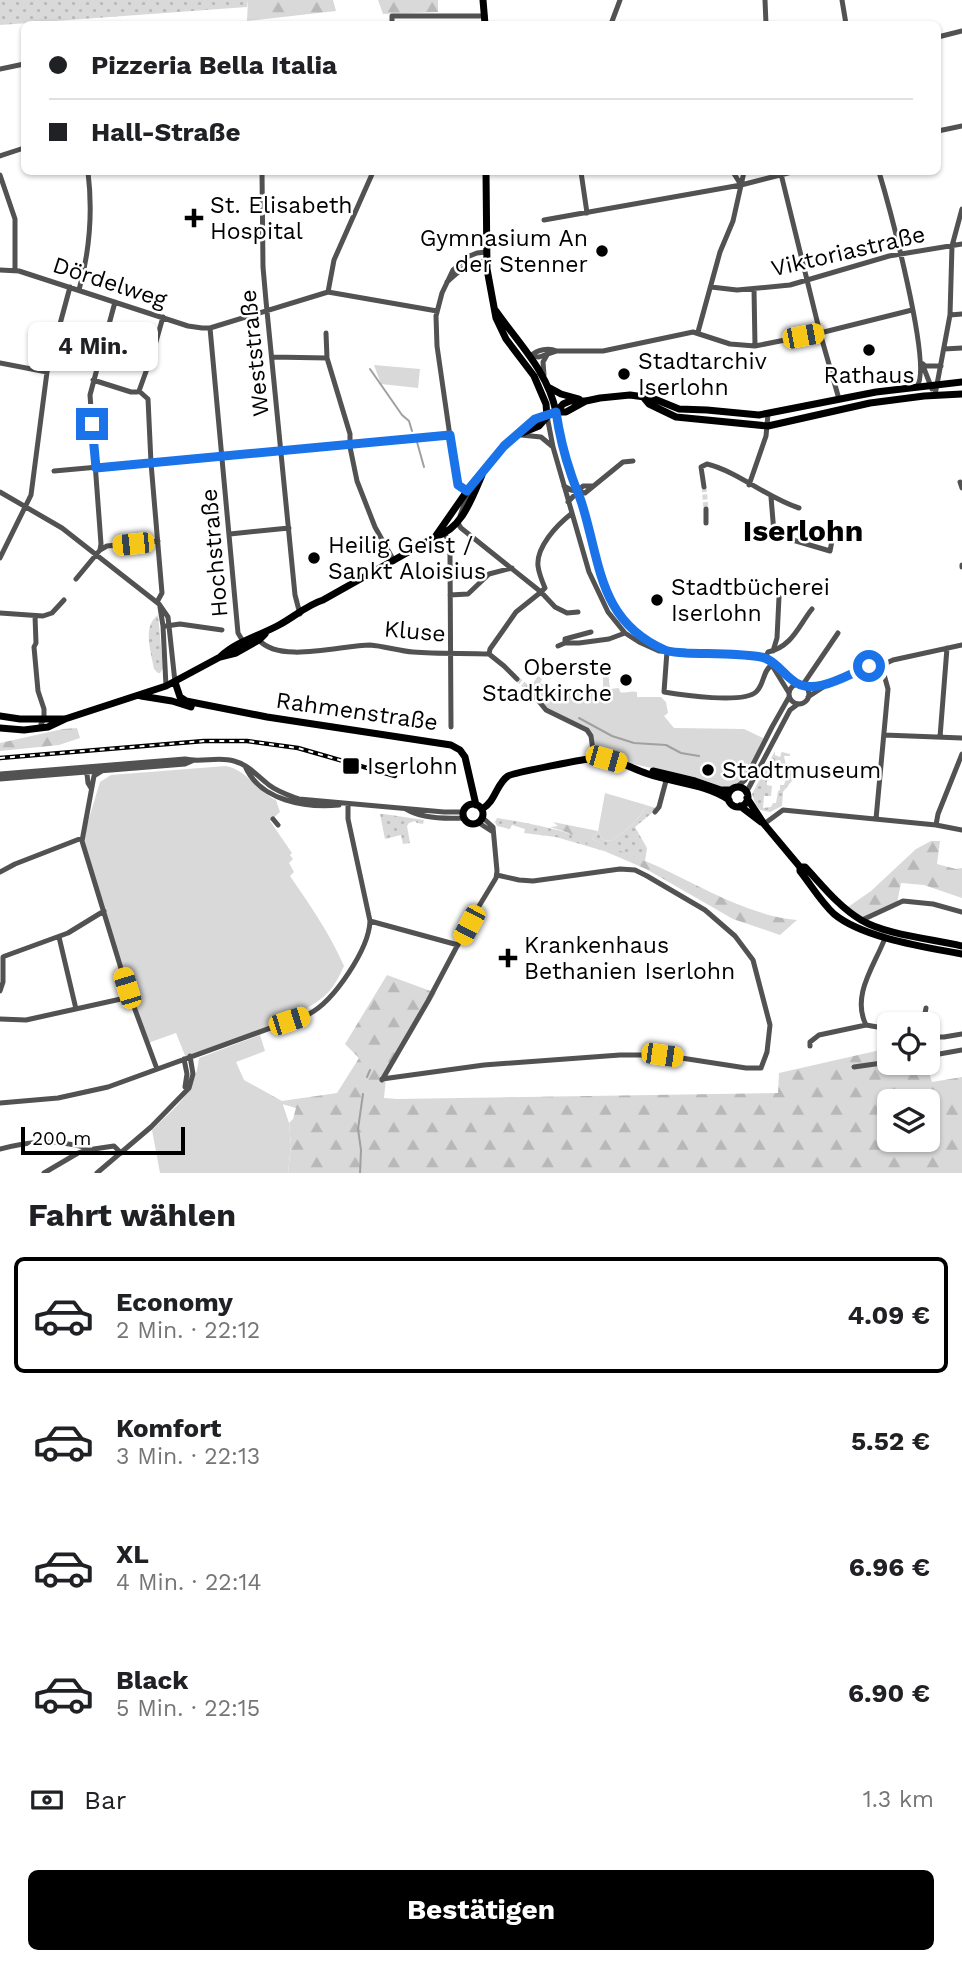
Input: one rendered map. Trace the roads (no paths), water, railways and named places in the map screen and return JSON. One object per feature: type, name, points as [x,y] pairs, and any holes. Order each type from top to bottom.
[{"type":"main road","points":[[483,0],[485,21]]},
{"type":"main road","points":[[486,175],[486,256],[494,308],[500,328],[534,376],[546,404],[547,416],[538,426],[518,435]]},
{"type":"main road","points":[[494,308],[531,356],[554,400],[556,412]]},
{"type":"main road","points":[[556,412],[570,401],[622,395],[652,398],[679,409],[768,414],[876,392],[962,382]]},
{"type":"main road","points":[[548,387],[586,401]]},
{"type":"main road","points":[[644,398],[649,404],[676,417],[768,426],[870,403],[962,394]]},
{"type":"main road","points":[[435,537],[467,491],[504,446],[535,419],[556,412],[566,412],[586,401]]},
{"type":"main road","points":[[244,645],[256,635],[265,633],[300,614],[312,604],[444,534],[464,513],[482,475]]},
{"type":"main road","points":[[0,722],[15,730],[40,729],[53,725],[175,682],[244,645],[259,640],[265,633]]},
{"type":"main road","name":"Rahmenstraße","points":[[175,682],[180,697],[186,701],[454,747],[467,761],[479,812]]},
{"type":"main road","points":[[166,685],[177,702]]},
{"type":"main road","name":"Rahmenstraße","points":[[137,696],[200,708],[223,709]]},
{"type":"main road","points":[[0,722],[65,719]]},
{"type":"main road","points":[[479,812],[471,825],[463,815],[479,812],[496,803],[503,783],[511,774],[594,758],[721,790],[741,788],[764,824],[800,867],[800,871],[833,913],[844,920],[962,946]]},
{"type":"main road","points":[[667,777],[729,800],[734,806],[740,806],[764,824]]},
{"type":"main road","points":[[729,800],[728,794],[734,789]]},
{"type":"main road","points":[[740,806],[747,795]]},
{"type":"main road","points":[[800,867],[805,867],[859,923],[885,938],[962,954]]},
{"type":"street","points":[[765,0],[766,21]]},
{"type":"street","points":[[842,0],[846,21]]},
{"type":"street","points":[[612,21],[618,1]]},
{"type":"street","points":[[392,21],[392,16],[485,16]]},
{"type":"street","points":[[941,36],[962,31]]},
{"type":"street","points":[[0,69],[21,65]]},
{"type":"street","points":[[941,130],[962,126]]},
{"type":"street","points":[[0,156],[21,149]]},
{"type":"street","points":[[0,175],[15,219],[15,270]]},
{"type":"street","points":[[79,290],[87,263],[91,226],[88,175]]},
{"type":"street","name":"Weststraße","points":[[261,175],[263,267],[295,595],[300,614]]},
{"type":"street","points":[[328,292],[334,260],[372,175]]},
{"type":"street","points":[[581,175],[587,213]]},
{"type":"street","points":[[735,175],[741,185]]},
{"type":"street","points":[[698,332],[720,251],[733,221],[743,175]]},
{"type":"street","points":[[544,220],[741,185],[777,175]]},
{"type":"street","points":[[781,175],[839,400]]},
{"type":"street","points":[[880,175],[902,255],[912,310],[922,379],[916,388]]},
{"type":"street","points":[[934,386],[941,366],[950,315],[951,246],[962,209]]},
{"type":"street","name":"Viktoriastraße","points":[[711,287],[729,290],[790,285],[877,259],[962,244]]},
{"type":"street","points":[[486,256],[463,267],[447,282],[435,325],[458,485],[467,491],[466,503],[458,520],[461,528],[541,592],[555,607],[567,613],[578,611]]},
{"type":"street","name":"Dördelweg","points":[[0,270],[15,270],[188,326],[210,328]]},
{"type":"street","points":[[0,558],[31,495],[47,372],[70,287]]},
{"type":"street","points":[[754,289],[755,346]]},
{"type":"street","points":[[210,328],[328,292],[437,311]]},
{"type":"street","points":[[76,579],[98,552],[101,544],[90,401],[93,380],[115,302]]},
{"type":"street","points":[[531,356],[534,352],[551,349],[603,351],[685,332],[698,332],[730,344],[755,346],[912,310]]},
{"type":"street","points":[[950,315],[962,314]]},
{"type":"street","points":[[158,603],[162,593],[148,399],[138,391],[163,317]]},
{"type":"street","name":"Hochstraße","points":[[210,328],[238,633],[244,645]]},
{"type":"street","points":[[327,333],[327,358],[350,434],[357,481],[394,561]]},
{"type":"street","points":[[944,349],[962,348]]},
{"type":"street","points":[[521,358],[538,357],[557,351]]},
{"type":"street","points":[[544,378],[543,362],[548,354]]},
{"type":"street","points":[[272,357],[327,358]]},
{"type":"street","points":[[920,362],[925,366],[941,366]]},
{"type":"street","points":[[920,362],[934,386],[935,395]]},
{"type":"street","points":[[0,363],[47,372]]},
{"type":"street","points":[[93,380],[137,392]]},
{"type":"street","points":[[556,412],[570,472],[602,582],[613,605],[631,628],[642,638],[667,651]]},
{"type":"street","points":[[750,485],[768,426],[768,414]]},
{"type":"street","points":[[547,416],[571,513],[594,584],[608,612],[625,633],[646,646],[667,651],[769,662],[802,686],[808,697]]},
{"type":"street","points":[[54,471],[450,435]]},
{"type":"street","points":[[518,435],[541,437],[553,447]]},
{"type":"street","points":[[568,502],[583,486],[593,486],[623,462],[633,461]]},
{"type":"street","points":[[704,487],[701,469],[703,464],[714,466],[771,497],[799,508]]},
{"type":"street","points":[[564,486],[578,492]]},
{"type":"street","points":[[0,492],[27,506],[98,552],[158,603],[166,626],[175,682]]},
{"type":"street","points":[[771,497],[773,530],[776,535],[782,534],[830,551],[834,531]]},
{"type":"street","points":[[706,509],[706,523]]},
{"type":"street","points":[[517,679],[489,654],[490,649],[516,612],[545,588],[538,566],[541,551],[571,513]]},
{"type":"street","points":[[230,534],[289,528]]},
{"type":"street","points":[[444,534],[449,547],[451,727]]},
{"type":"street","points":[[98,552],[107,547],[158,541]]},
{"type":"street","points":[[450,595],[468,594],[489,574],[512,568]]},
{"type":"street","points":[[594,584],[602,582]]},
{"type":"street","points":[[773,651],[777,638],[779,597]]},
{"type":"street","points":[[0,613],[43,616],[52,613],[64,600]]},
{"type":"street","points":[[667,651],[664,692],[692,696],[752,696],[760,688],[769,662],[768,652],[794,636],[812,609]]},
{"type":"street","points":[[35,616],[34,647],[38,691],[44,709],[43,721]]},
{"type":"street","points":[[166,626],[180,624],[222,630]]},
{"type":"street","points":[[166,626],[166,685]]},
{"type":"street","points":[[565,643],[565,639],[591,632]]},
{"type":"street","points":[[558,646],[609,639],[625,633]]},
{"type":"street","points":[[802,686],[838,633]]},
{"type":"street","name":"Kluse","points":[[259,640],[267,647],[294,651],[320,652],[366,645],[412,652],[489,654]]},
{"type":"street","points":[[734,789],[745,780],[793,687],[830,683],[856,673],[865,673],[887,662],[962,645]]},
{"type":"street","points":[[940,737],[947,648]]},
{"type":"street","points":[[769,662],[792,702],[798,704]]},
{"type":"street","points":[[883,671],[887,662]]},
{"type":"street","points":[[876,819],[888,689],[883,671],[877,666]]},
{"type":"street","points":[[747,795],[790,710],[830,683]]},
{"type":"street","points":[[528,688],[546,709],[587,730],[591,736],[594,758]]},
{"type":"street","points":[[884,735],[962,738]]},
{"type":"street","points":[[936,825],[962,754]]},
{"type":"street","points":[[0,777],[13,773],[89,772],[185,759],[233,760],[244,766],[263,788],[282,798],[309,804],[348,804],[463,815]]},
{"type":"street","points":[[0,777],[102,771],[193,761]]},
{"type":"street","points":[[89,772],[88,783],[91,788],[82,838],[130,997],[157,1069]]},
{"type":"street","points":[[655,812],[659,807],[667,777]]},
{"type":"street","points":[[0,1103],[58,1098],[108,1087],[317,1010],[335,992],[365,943],[370,921],[348,819],[348,804]]},
{"type":"street","points":[[764,824],[783,810],[962,830]]},
{"type":"street","points":[[479,812],[493,832],[497,875],[382,1079],[484,1065],[620,1055],[662,1055],[761,1068],[767,1052],[770,1025],[753,960],[735,936],[705,910],[635,870],[620,869],[534,881],[497,875]]},
{"type":"street","points":[[273,819],[278,825]]},
{"type":"street","points":[[0,872],[82,838]]},
{"type":"street","points":[[859,923],[902,901],[933,904],[962,912]]},
{"type":"street","points":[[0,991],[3,982],[3,957],[59,937],[104,911]]},
{"type":"street","points":[[370,921],[458,945]]},
{"type":"street","points":[[59,937],[76,1009]]},
{"type":"street","points":[[866,1025],[862,1014],[864,983],[885,938]]},
{"type":"street","points":[[0,1019],[26,1020],[130,997]]},
{"type":"street","points":[[925,1012],[926,1008]]},
{"type":"street","points":[[810,1046],[810,1042],[819,1035],[866,1025],[877,1027]]},
{"type":"street","points":[[940,1037],[962,1034]]},
{"type":"street","points":[[940,1054],[962,1050]]},
{"type":"street","points":[[97,1173],[151,1127],[189,1088],[193,1074],[187,1057]]},
{"type":"street","points":[[854,1067],[877,1064]]},
{"type":"street","points":[[0,1149],[35,1141],[54,1141],[84,1147],[87,1150]]},
{"type":"street","points":[[44,1173],[87,1150],[114,1146],[121,1153]]},
{"type":"waterway","points":[[370,369],[409,421],[412,431]]},
{"type":"waterway","points":[[417,442],[424,467]]},
{"type":"waterway","points":[[579,718],[612,736],[634,743],[666,745],[681,753],[699,756]]},
{"type":"waterway","points":[[367,1077],[370,1070]]},
{"type":"waterway","points":[[360,1173],[358,1129],[363,1094]]},
{"type":"tunnel","points":[[704,487],[706,509]]},
{"type":"tunnel","points":[[517,679],[528,688]]},
{"type":"railway","points":[[0,758],[204,741],[247,741],[298,748],[395,776]]},
{"type":"place","name":"St. Elisabeth Hospital","points":[[194,218]]},
{"type":"place","name":"Gymnasium An der Stenner","points":[[602,251]]},
{"type":"place","name":"Rathaus","points":[[869,350]]},
{"type":"place","name":"Stadtarchiv Iserlohn","points":[[624,374]]},
{"type":"place","name":"Heilig Geist / Sankt Aloisius","points":[[314,558]]},
{"type":"place","name":"Stadtbücherei Iserlohn","points":[[657,600]]},
{"type":"place","name":"Oberste Stadtkirche","points":[[626,680]]},
{"type":"place","name":"Iserlohn","points":[[351,766]]},
{"type":"place","name":"Stadtmuseum","points":[[708,770]]},
{"type":"place","name":"Krankenhaus Bethanien Iserlohn","points":[[508,958]]},
{"type":"district","name":"Iserlohn","points":[[803,531]]}]
